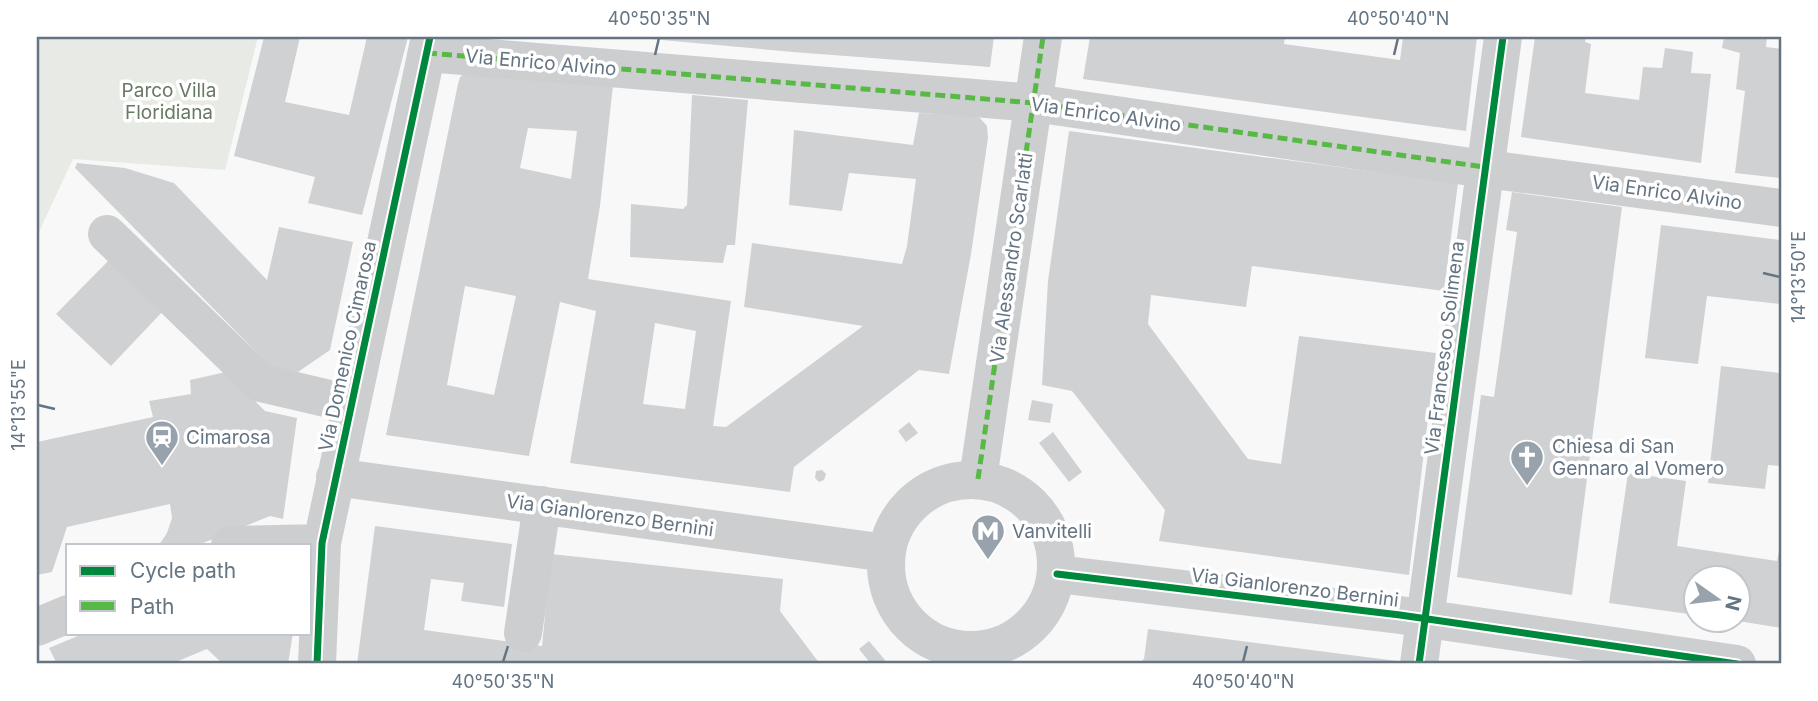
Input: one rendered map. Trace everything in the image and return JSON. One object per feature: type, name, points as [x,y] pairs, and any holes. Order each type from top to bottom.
[{"type":"street","name":"Via Alessandro Scarlatti","points":[[978,479],[1043,37]]},
{"type":"street","name":"Via Francesco Solimena","points":[[1419,664],[1503,37]]},
{"type":"street","name":"Via Enrico Alvino","points":[[428,45],[1034,103],[1781,208]]},
{"type":"street","name":"Via Domenico Cimarosa","points":[[317,664],[321,542],[428,45]]},
{"type":"street","points":[[107,234],[261,383],[351,404]]},
{"type":"street","name":"Via Gianlorenzo Bernini","points":[[335,477],[886,554]]},
{"type":"street","points":[[978,479],[1004,486],[1027,500],[1044,519],[1055,546],[1057,573],[1050,600],[1034,624],[1013,641],[956,657],[906,621],[891,596],[885,574],[886,554],[891,536],[903,513],[924,493],[950,482],[978,479]]},
{"type":"street","points":[[523,633],[542,505]]},
{"type":"street","points":[[260,544],[321,542]]},
{"type":"street","name":"Via Gianlorenzo Bernini","points":[[1057,573],[1424,619],[1737,664]]},
{"type":"street","points":[[37,627],[66,615]]},
{"type":"green space","name":"Parco Villa Floridiana","points":[[37,37],[258,37],[225,170],[73,159],[37,236]]},
{"type":"building","points":[[264,37],[300,37],[285,102],[349,115],[367,37],[408,37],[362,215],[308,203],[315,177],[234,156]]},
{"type":"building","points":[[651,37],[994,37],[990,67],[793,52]]},
{"type":"building","points":[[1090,37],[1285,37],[1284,44],[1400,60],[1403,37],[1477,37],[1466,131],[1083,79]]},
{"type":"building","points":[[1535,37],[1586,37],[1585,42],[1591,44],[1585,93],[1639,100],[1643,67],[1662,68],[1665,48],[1693,52],[1691,73],[1711,74],[1701,163],[1521,137]]},
{"type":"building","points":[[1724,37],[1767,37],[1766,47],[1781,49],[1781,178],[1735,173],[1745,91],[1736,89],[1740,53],[1722,48]]},
{"type":"building","points":[[466,73],[613,85],[600,206],[588,279],[731,301],[713,426],[726,427],[863,326],[744,307],[752,243],[902,264],[907,246],[916,179],[849,173],[842,211],[789,205],[794,130],[913,145],[919,113],[971,115],[980,118],[987,126],[988,138],[971,254],[949,374],[919,370],[794,467],[790,492],[570,463],[596,311],[560,302],[529,456],[386,435],[460,77]],"holes":[[[528,128],[577,131],[571,179],[520,168]],[[465,286],[516,296],[494,395],[447,385]],[[655,323],[696,331],[685,409],[643,404]]]},
{"type":"building","points":[[692,95],[748,100],[735,245],[727,245],[723,263],[630,257],[631,204],[683,209],[687,205]]},
{"type":"building","points":[[1069,131],[1458,183],[1444,291],[1252,266],[1246,307],[1151,295],[1148,324],[1248,459],[1281,464],[1299,336],[1436,353],[1409,575],[1159,541],[1165,510],[1072,391],[1042,385],[1048,281]]},
{"type":"building","points":[[77,163],[125,168],[174,183],[267,280],[279,227],[353,242],[330,350],[298,372],[273,369],[75,168]]},
{"type":"building","points":[[1512,192],[1622,207],[1572,595],[1457,577],[1481,395],[1494,397],[1517,232],[1506,230]]},
{"type":"building","points":[[1661,225],[1781,240],[1781,304],[1707,296],[1698,364],[1645,358]]},
{"type":"building","points":[[111,258],[165,309],[111,366],[56,314]]},
{"type":"building","points":[[1721,366],[1781,373],[1781,466],[1768,465],[1765,489],[1708,483]]},
{"type":"building","points":[[226,372],[265,411],[297,418],[283,519],[270,516],[200,544],[160,544],[172,518],[170,504],[67,527],[52,572],[37,575],[37,442],[153,417],[149,401],[191,394],[190,380]]},
{"type":"building","points":[[1032,400],[1053,404],[1050,423],[1028,420]]},
{"type":"building","points":[[909,422],[918,433],[906,442],[898,431]]},
{"type":"building","points":[[1053,432],[1082,472],[1069,482],[1039,443]]},
{"type":"building","points":[[822,470],[826,474],[824,480],[819,482],[815,478],[816,471]]},
{"type":"building","points":[[1628,473],[1686,481],[1677,546],[1777,561],[1781,540],[1781,628],[1752,623],[1752,564],[1682,564],[1682,613],[1609,603]]},
{"type":"building","points":[[375,526],[512,544],[504,607],[461,601],[464,583],[431,579],[424,630],[542,646],[551,554],[783,579],[780,611],[820,664],[357,664]]},
{"type":"building","points":[[1148,629],[1397,661],[1397,664],[1138,664],[1144,659]]},
{"type":"building","points":[[83,634],[293,634],[288,664],[223,664],[207,649],[171,664],[57,664],[49,648]]},
{"type":"building","points":[[869,641],[885,660],[880,664],[871,664],[859,649]]},
{"type":"marked path","points":[[978,479],[1043,37]]},
{"type":"marked path","points":[[427,53],[1034,103],[1484,167]]},
{"type":"cycle path","points":[[317,664],[322,543],[430,37]]},
{"type":"cycle path","points":[[1419,664],[1503,37]]},
{"type":"cycle path","points":[[1057,574],[1400,615],[1737,664]]},
{"type":"place","name":"Cimarosa","points":[[162,467]]},
{"type":"place","name":"Chiesa di San Gennaro al Vomero","points":[[1527,487]]},
{"type":"place","name":"Vanvitelli","points":[[988,561]]}]
